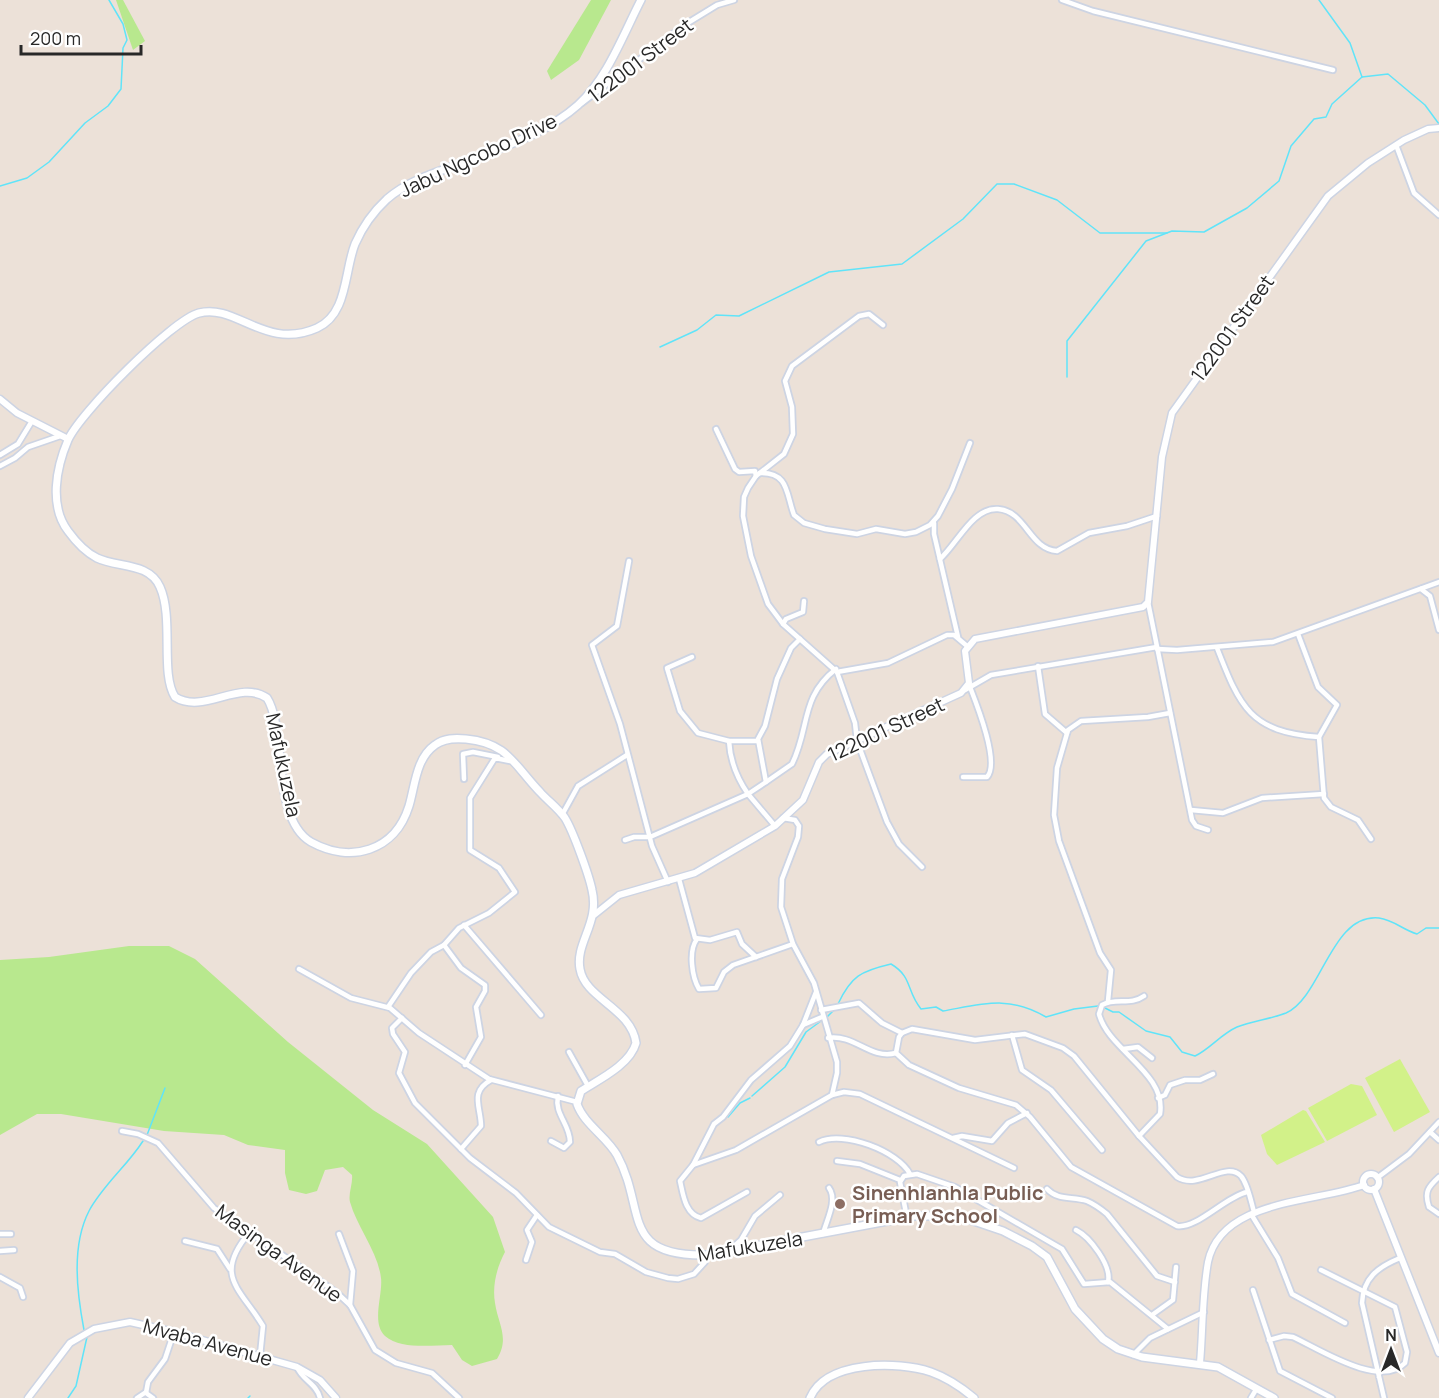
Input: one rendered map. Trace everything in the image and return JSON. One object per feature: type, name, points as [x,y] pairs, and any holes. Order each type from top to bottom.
[{"type":"main road","name":"Jabu Ngcobo Drive","points":[[68,439],[84,418],[147,350],[191,315],[215,311],[270,333],[282,334],[307,331],[325,323],[340,302],[358,239],[372,216],[390,196],[425,177],[522,139],[577,106],[604,71],[640,0]]},
{"type":"main road","name":"Mafukuzela","points":[[68,439],[56,493],[56,506],[62,522],[79,544],[93,556],[108,562],[139,568],[156,580],[165,607],[171,687],[175,697],[188,703],[248,692],[267,698],[272,706],[278,758],[292,817],[302,835],[309,841],[345,853],[363,853],[379,847],[404,818],[422,763],[429,750],[442,741],[461,738],[485,742],[502,750],[562,814],[592,887],[594,915],[579,959],[581,975],[590,987],[627,1023],[636,1043],[630,1055],[622,1063],[580,1091],[577,1102],[582,1113],[617,1155],[637,1222],[645,1236],[669,1253],[707,1255],[928,1214],[960,1216],[987,1224],[1032,1246],[1052,1263],[1075,1309],[1112,1345],[1133,1355],[1200,1363],[1226,1370],[1274,1398]]},
{"type":"main road","points":[[810,1398],[818,1385],[839,1371],[901,1367],[939,1375],[955,1383],[974,1398]]},
{"type":"street","name":"122001 Street","points":[[577,106],[686,24],[717,5],[734,0]]},
{"type":"street","points":[[1062,0],[1093,11],[1333,70]]},
{"type":"street","points":[[604,71],[611,81]]},
{"type":"street","name":"122001 Street","points":[[1208,830],[1196,826],[1191,810],[1148,602],[1164,439],[1172,413],[1328,196],[1368,163],[1396,146],[1437,128]]},
{"type":"street","points":[[1396,146],[1414,193],[1439,214]]},
{"type":"street","points":[[883,325],[869,314],[859,316],[792,366],[785,381],[792,407],[793,434],[784,454],[758,475],[744,496],[743,516],[762,592],[768,604],[783,624],[836,670],[855,723],[857,741],[892,832],[907,854],[922,867]]},
{"type":"street","points":[[0,399],[32,421],[68,439]]},
{"type":"street","points":[[0,455],[18,444],[32,421]]},
{"type":"street","points":[[716,429],[735,469],[740,472],[754,471],[758,475],[772,474],[781,478],[789,491],[794,515],[813,526],[855,534],[876,529],[911,534],[934,522]]},
{"type":"street","points":[[0,466],[15,458],[28,447],[60,436]]},
{"type":"street","points":[[970,443],[952,489],[934,522],[933,531],[958,637],[967,646],[984,635],[1137,610],[1148,602]]},
{"type":"street","points":[[940,559],[952,548],[977,516],[990,509],[1004,510],[1015,516],[1034,539],[1053,551],[1062,551],[1089,534],[1127,526],[1156,516]]},
{"type":"street","points":[[629,561],[617,626],[592,645],[614,706],[650,837],[668,882]]},
{"type":"street","points":[[963,777],[987,777],[991,768],[988,744],[967,689],[992,675],[1157,648],[1217,648],[1268,643],[1439,582]]},
{"type":"street","points":[[1418,589],[1426,590],[1430,596],[1439,630]]},
{"type":"street","points":[[783,624],[786,619],[802,613],[804,601]]},
{"type":"street","points":[[1298,634],[1318,687],[1337,705],[1319,737],[1324,794],[1331,807],[1358,820],[1371,839]]},
{"type":"street","points":[[625,840],[634,837],[650,837],[748,794],[792,764],[812,697],[820,682],[836,670],[877,666],[946,635],[958,637]]},
{"type":"street","points":[[766,782],[758,741],[765,726],[777,678],[792,648],[800,639]]},
{"type":"street","name":"122001 Street","points":[[594,915],[619,895],[679,879],[699,871],[775,826],[802,800],[822,758],[967,689],[969,679],[965,654],[967,646]]},
{"type":"street","points":[[1217,648],[1239,699],[1252,716],[1279,731],[1319,737]]},
{"type":"street","points":[[692,657],[667,668],[680,711],[698,733],[729,741],[758,741]]},
{"type":"street","points":[[1038,666],[1045,714],[1067,733]]},
{"type":"street","points":[[1139,1136],[1158,1118],[1161,1110],[1149,1080],[1101,1020],[1099,1011],[1108,1001],[1111,970],[1100,953],[1063,851],[1054,815],[1057,768],[1067,733],[1081,721],[1148,717],[1170,713]]},
{"type":"street","points":[[729,741],[734,768],[748,794],[775,826]]},
{"type":"street","points":[[464,779],[463,754],[474,752],[516,763]]},
{"type":"street","points":[[562,814],[579,786],[627,755]]},
{"type":"street","points":[[388,1007],[422,960],[444,945],[464,925],[489,913],[515,892],[500,868],[470,850],[469,846],[470,798],[498,757]]},
{"type":"street","points":[[1191,810],[1223,813],[1262,798],[1324,794]]},
{"type":"street","points":[[783,818],[795,820],[799,826],[798,837],[784,868],[780,889],[781,907],[793,944],[816,991],[838,1068],[832,1095]]},
{"type":"street","points":[[679,879],[697,939],[694,944],[691,973],[699,989],[716,988],[729,968],[793,944]]},
{"type":"street","points":[[464,925],[541,1015]]},
{"type":"street","points":[[697,939],[717,939],[737,932],[742,944],[756,957]]},
{"type":"street","points":[[444,945],[461,968],[485,985],[485,991],[476,1007],[481,1037],[465,1065]]},
{"type":"street","points":[[299,969],[351,998],[388,1007],[465,1065],[491,1080],[577,1102]]},
{"type":"street","points":[[747,1192],[704,1217],[696,1217],[687,1206],[680,1180],[693,1165],[714,1124],[723,1117],[751,1080],[783,1054],[803,1026],[816,991]]},
{"type":"street","points":[[1108,1001],[1132,1002],[1144,996]]},
{"type":"street","points":[[821,1010],[859,1003],[882,1023],[902,1033]]},
{"type":"street","points":[[803,1026],[822,1017]]},
{"type":"street","points":[[402,1018],[392,1028],[392,1032],[405,1052],[399,1073],[408,1094],[470,1158],[516,1193],[556,1231],[600,1252],[615,1254],[625,1262],[655,1276],[678,1279],[687,1277],[700,1268],[707,1255]]},
{"type":"street","points":[[1247,1192],[1230,1199],[1188,1226],[1177,1226],[1071,1167],[1027,1113],[1012,1103],[959,1088],[909,1065],[896,1053],[896,1042],[902,1033],[912,1029],[975,1040],[1031,1035],[1074,1056],[1139,1136],[1181,1179],[1196,1182],[1218,1173],[1237,1173],[1243,1178],[1247,1192],[1253,1213],[1278,1258],[1292,1294],[1345,1323]]},
{"type":"street","points":[[1012,1035],[1022,1070],[1051,1090],[1102,1150]]},
{"type":"street","points":[[828,1038],[846,1037],[879,1055],[896,1053]]},
{"type":"street","points":[[1123,1049],[1140,1048],[1152,1058]]},
{"type":"street","points":[[569,1052],[588,1086]]},
{"type":"street","points":[[1158,1098],[1165,1095],[1170,1085],[1185,1080],[1199,1080],[1213,1074]]},
{"type":"street","points":[[461,1149],[481,1126],[476,1101],[477,1094],[484,1084],[491,1080]]},
{"type":"street","points":[[693,1165],[746,1146],[832,1095],[844,1092],[860,1094],[1014,1168]]},
{"type":"street","points":[[551,1141],[564,1148],[570,1142],[569,1131],[557,1109],[558,1096]]},
{"type":"street","points":[[953,1138],[962,1136],[993,1140],[1008,1122],[1027,1113]]},
{"type":"street","points":[[1364,1185],[1368,1175],[1377,1178],[1392,1169],[1439,1122]]},
{"type":"street","name":"Masinga Avenue","points":[[122,1131],[138,1134],[158,1143],[214,1209],[324,1283],[350,1305],[375,1350],[396,1363],[432,1373],[459,1398]]},
{"type":"street","points":[[1430,1132],[1439,1140]]},
{"type":"street","points":[[819,1142],[827,1139],[851,1139],[898,1159],[910,1174],[955,1187],[1062,1249],[1084,1284],[1108,1282],[1168,1329]]},
{"type":"street","points":[[837,1161],[860,1164],[900,1179],[910,1174]]},
{"type":"street","points":[[1439,1177],[1428,1188],[1426,1195],[1429,1207],[1439,1214]]},
{"type":"street","points":[[1374,1190],[1379,1183],[1377,1178]]},
{"type":"street","points":[[900,1179],[907,1218]]},
{"type":"street","points":[[1364,1185],[1366,1189],[1374,1190]]},
{"type":"street","points":[[1200,1363],[1208,1262],[1213,1249],[1227,1228],[1253,1213],[1364,1185]]},
{"type":"street","points":[[823,1234],[833,1197],[829,1188]]},
{"type":"street","points":[[1047,1189],[1056,1196],[1078,1199],[1107,1214],[1156,1276],[1175,1282]]},
{"type":"street","points":[[1374,1190],[1439,1353]]},
{"type":"street","points":[[730,1250],[741,1240],[755,1216],[780,1196]]},
{"type":"street","points":[[526,1260],[532,1242],[527,1228],[537,1215]]},
{"type":"street","points":[[1076,1230],[1084,1235],[1108,1270],[1108,1282]]},
{"type":"street","points":[[230,1269],[233,1256],[249,1233]]},
{"type":"street","points":[[0,1234],[11,1234]]},
{"type":"street","points":[[339,1234],[353,1271],[350,1305]]},
{"type":"street","points":[[185,1241],[217,1249],[230,1269],[234,1284],[263,1326],[260,1356]]},
{"type":"street","points":[[0,1251],[14,1251]]},
{"type":"street","points":[[1384,1398],[1362,1303],[1363,1290],[1372,1274],[1401,1258]]},
{"type":"street","points":[[1152,1315],[1170,1304],[1176,1267]]},
{"type":"street","points":[[1269,1340],[1293,1336],[1368,1372],[1401,1367],[1406,1360],[1407,1352],[1395,1307],[1321,1270]]},
{"type":"street","points":[[0,1277],[20,1288],[23,1297]]},
{"type":"street","points":[[1253,1290],[1280,1371],[1332,1398]]},
{"type":"street","points":[[1133,1355],[1144,1342],[1204,1312]]},
{"type":"street","name":"Mvaba Avenue","points":[[28,1398],[65,1348],[94,1329],[130,1322],[297,1367],[320,1380],[336,1398]]},
{"type":"street","points":[[138,1398],[146,1392],[148,1382],[165,1359],[174,1332]]},
{"type":"street","points":[[297,1367],[300,1373],[317,1389],[320,1398]]},
{"type":"street","points":[[1251,1398],[1257,1388]]},
{"type":"street","points":[[146,1392],[153,1398]]},
{"type":"green space","points":[[116,0],[123,0],[145,41],[133,50]]},
{"type":"green space","points":[[591,0],[611,0],[579,60],[551,80],[547,71]]},
{"type":"green space","points":[[129,946],[169,946],[195,959],[288,1042],[373,1110],[427,1144],[493,1217],[505,1252],[494,1290],[503,1338],[497,1359],[472,1366],[462,1360],[452,1345],[408,1345],[385,1336],[378,1316],[381,1285],[379,1268],[350,1202],[352,1175],[343,1167],[325,1170],[317,1191],[306,1194],[289,1190],[285,1173],[285,1150],[248,1145],[224,1135],[164,1131],[61,1114],[37,1114],[0,1135],[0,960],[49,957]]},
{"type":"green space","points":[[1400,1059],[1430,1112],[1394,1132],[1365,1078]]},
{"type":"green space","points":[[1351,1084],[1362,1086],[1377,1115],[1327,1141],[1308,1108]]},
{"type":"green space","points":[[1303,1110],[1306,1111],[1325,1142],[1277,1165],[1267,1154],[1261,1135]]},
{"type":"waterway","points":[[0,186],[27,178],[49,162],[85,123],[108,106],[121,89],[123,48],[127,40],[123,24],[109,0]]},
{"type":"waterway","points":[[1319,0],[1350,43],[1362,77],[1388,74],[1425,105],[1439,124]]},
{"type":"waterway","points":[[1067,377],[1067,341],[1146,241],[1172,231],[1204,232],[1247,208],[1279,181],[1291,146],[1314,119],[1326,117],[1332,104],[1362,77]]},
{"type":"waterway","points":[[660,347],[697,330],[716,315],[739,316],[829,272],[902,264],[963,219],[997,184],[1014,184],[1057,200],[1100,233],[1167,233]]},
{"type":"waterway","points":[[1103,1007],[1119,1012],[1146,1031],[1170,1037],[1182,1052],[1195,1056],[1237,1027],[1286,1013],[1298,1004],[1309,991],[1338,942],[1349,928],[1363,920],[1384,919],[1417,934],[1426,928],[1439,928]]},
{"type":"waterway","points":[[838,1004],[858,976],[891,964],[903,974],[921,1009],[936,1007],[943,1011],[996,1003],[1020,1006],[1046,1017],[1074,1009],[1098,1006]]},
{"type":"waterway","points":[[825,1019],[834,1010]]},
{"type":"waterway","points":[[752,1096],[785,1067],[806,1032],[821,1021]]},
{"type":"waterway","points":[[147,1135],[165,1088]]},
{"type":"waterway","points":[[728,1117],[740,1103],[750,1098]]},
{"type":"waterway","points":[[84,1330],[77,1270],[83,1225],[95,1202],[143,1141]]},
{"type":"waterway","points":[[68,1398],[76,1386],[87,1337]]},
{"type":"place","name":"Sinenhlanhla Public Primary School","points":[[840,1204]]}]
